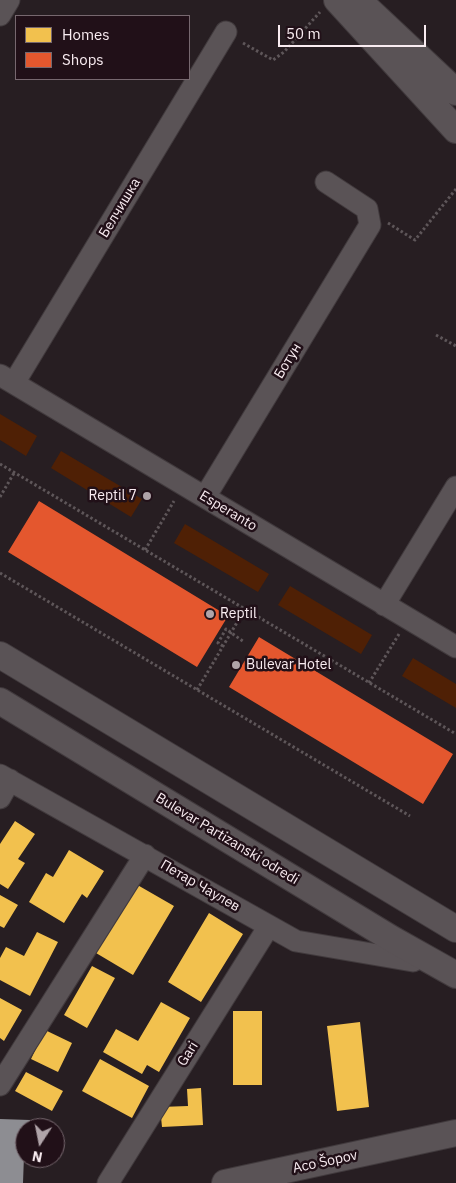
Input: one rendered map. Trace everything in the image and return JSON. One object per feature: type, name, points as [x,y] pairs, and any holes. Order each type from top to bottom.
[{"type":"street","points":[[0,15],[9,0]]},
{"type":"street","points":[[358,0],[456,92]]},
{"type":"street","points":[[332,3],[456,130]]},
{"type":"street","name":"Белчишка","points":[[7,379],[226,32]]},
{"type":"street","points":[[326,182],[369,217]]},
{"type":"street","name":"Ботун","points":[[206,497],[369,217]]},
{"type":"street","name":"Esperanto","points":[[7,379],[456,647]]},
{"type":"street","points":[[384,605],[456,487]]},
{"type":"street","points":[[0,656],[456,929]]},
{"type":"street","name":"Bulevar Partizanski odredi","points":[[0,701],[392,939],[456,975]]},
{"type":"street","name":"Петар Чаулев","points":[[3,784],[145,855],[296,941],[413,961]]},
{"type":"street","points":[[0,1085],[145,855]]},
{"type":"street","name":"Gari","points":[[108,1183],[269,926]]},
{"type":"street","points":[[392,939],[413,961],[456,990]]},
{"type":"street","points":[[396,1148],[428,1128],[456,1117]]},
{"type":"street","name":"Aco Šopov","points":[[225,1183],[396,1148],[456,1133]]},
{"type":"street","name":"Aco Šopov","points":[[396,1148],[421,1151],[456,1145]]},
{"type":"path","points":[[226,32],[273,60],[284,52],[332,3]]},
{"type":"path","points":[[369,217],[415,240],[456,189]]},
{"type":"path","points":[[436,335],[456,346]]},
{"type":"path","points":[[0,464],[456,734]]},
{"type":"path","points":[[0,497],[14,473]]},
{"type":"path","points":[[145,550],[184,485]]},
{"type":"path","points":[[0,573],[410,816]]},
{"type":"path","points":[[197,690],[245,609]]},
{"type":"path","points":[[369,683],[408,619]]},
{"type":"path","points":[[223,646],[218,643],[226,630],[244,642]]},
{"type":"shaded area","points":[[0,414],[37,436],[26,456],[0,440]]},
{"type":"shaded area","points":[[61,451],[142,499],[131,517],[51,468]]},
{"type":"shaded area","points":[[185,524],[269,574],[258,592],[174,543]]},
{"type":"shaded area","points":[[290,586],[372,635],[361,654],[278,605]]},
{"type":"shaded area","points":[[413,658],[456,684],[456,708],[402,676]]},
{"type":"building: Homes","points":[[15,821],[35,834],[18,859],[25,863],[8,889],[0,884],[0,844]]},
{"type":"building: Homes","points":[[69,850],[104,871],[87,898],[82,894],[64,923],[29,902],[46,873],[53,877]]},
{"type":"building: Homes","points":[[134,883],[174,906],[133,975],[96,953]]},
{"type":"building: Homes","points":[[0,895],[18,905],[4,928],[0,926]]},
{"type":"building: Homes","points":[[209,913],[243,934],[201,1002],[168,982]]},
{"type":"building: Homes","points":[[37,932],[58,942],[30,996],[0,980],[0,958],[6,947],[24,956]]},
{"type":"building: Homes","points":[[92,966],[115,978],[87,1028],[64,1015]]},
{"type":"building: Homes","points":[[0,998],[22,1010],[4,1041],[0,1038]]},
{"type":"building: Homes","points":[[161,1002],[190,1018],[159,1072],[147,1065],[142,1074],[103,1052],[116,1029],[138,1041]]},
{"type":"building: Homes","points":[[233,1011],[262,1011],[262,1085],[233,1085]]},
{"type":"building: Homes","points":[[360,1022],[369,1107],[337,1111],[327,1026]]},
{"type":"building: Homes","points":[[45,1030],[72,1043],[58,1072],[31,1059]]},
{"type":"building: Homes","points":[[100,1059],[149,1086],[132,1118],[82,1091]]},
{"type":"building: Homes","points":[[26,1072],[63,1091],[52,1111],[15,1091]]},
{"type":"building: Homes","points":[[201,1088],[203,1125],[162,1127],[160,1107],[188,1106],[187,1089]]},
{"type":"building: Shops","points":[[39,501],[228,616],[197,667],[8,552]]},
{"type":"building: Shops","points":[[259,637],[453,754],[423,804],[229,687]]},
{"type":"building: Industry","points":[[0,1119],[15,1120],[15,1168],[24,1168],[23,1183],[0,1183]]},
{"type":"place","name":"Reptil 7","points":[[147,496]]},
{"type":"place","name":"Reptil","points":[[210,614]]},
{"type":"place","name":"Bulevar Hotel","points":[[236,665]]}]
